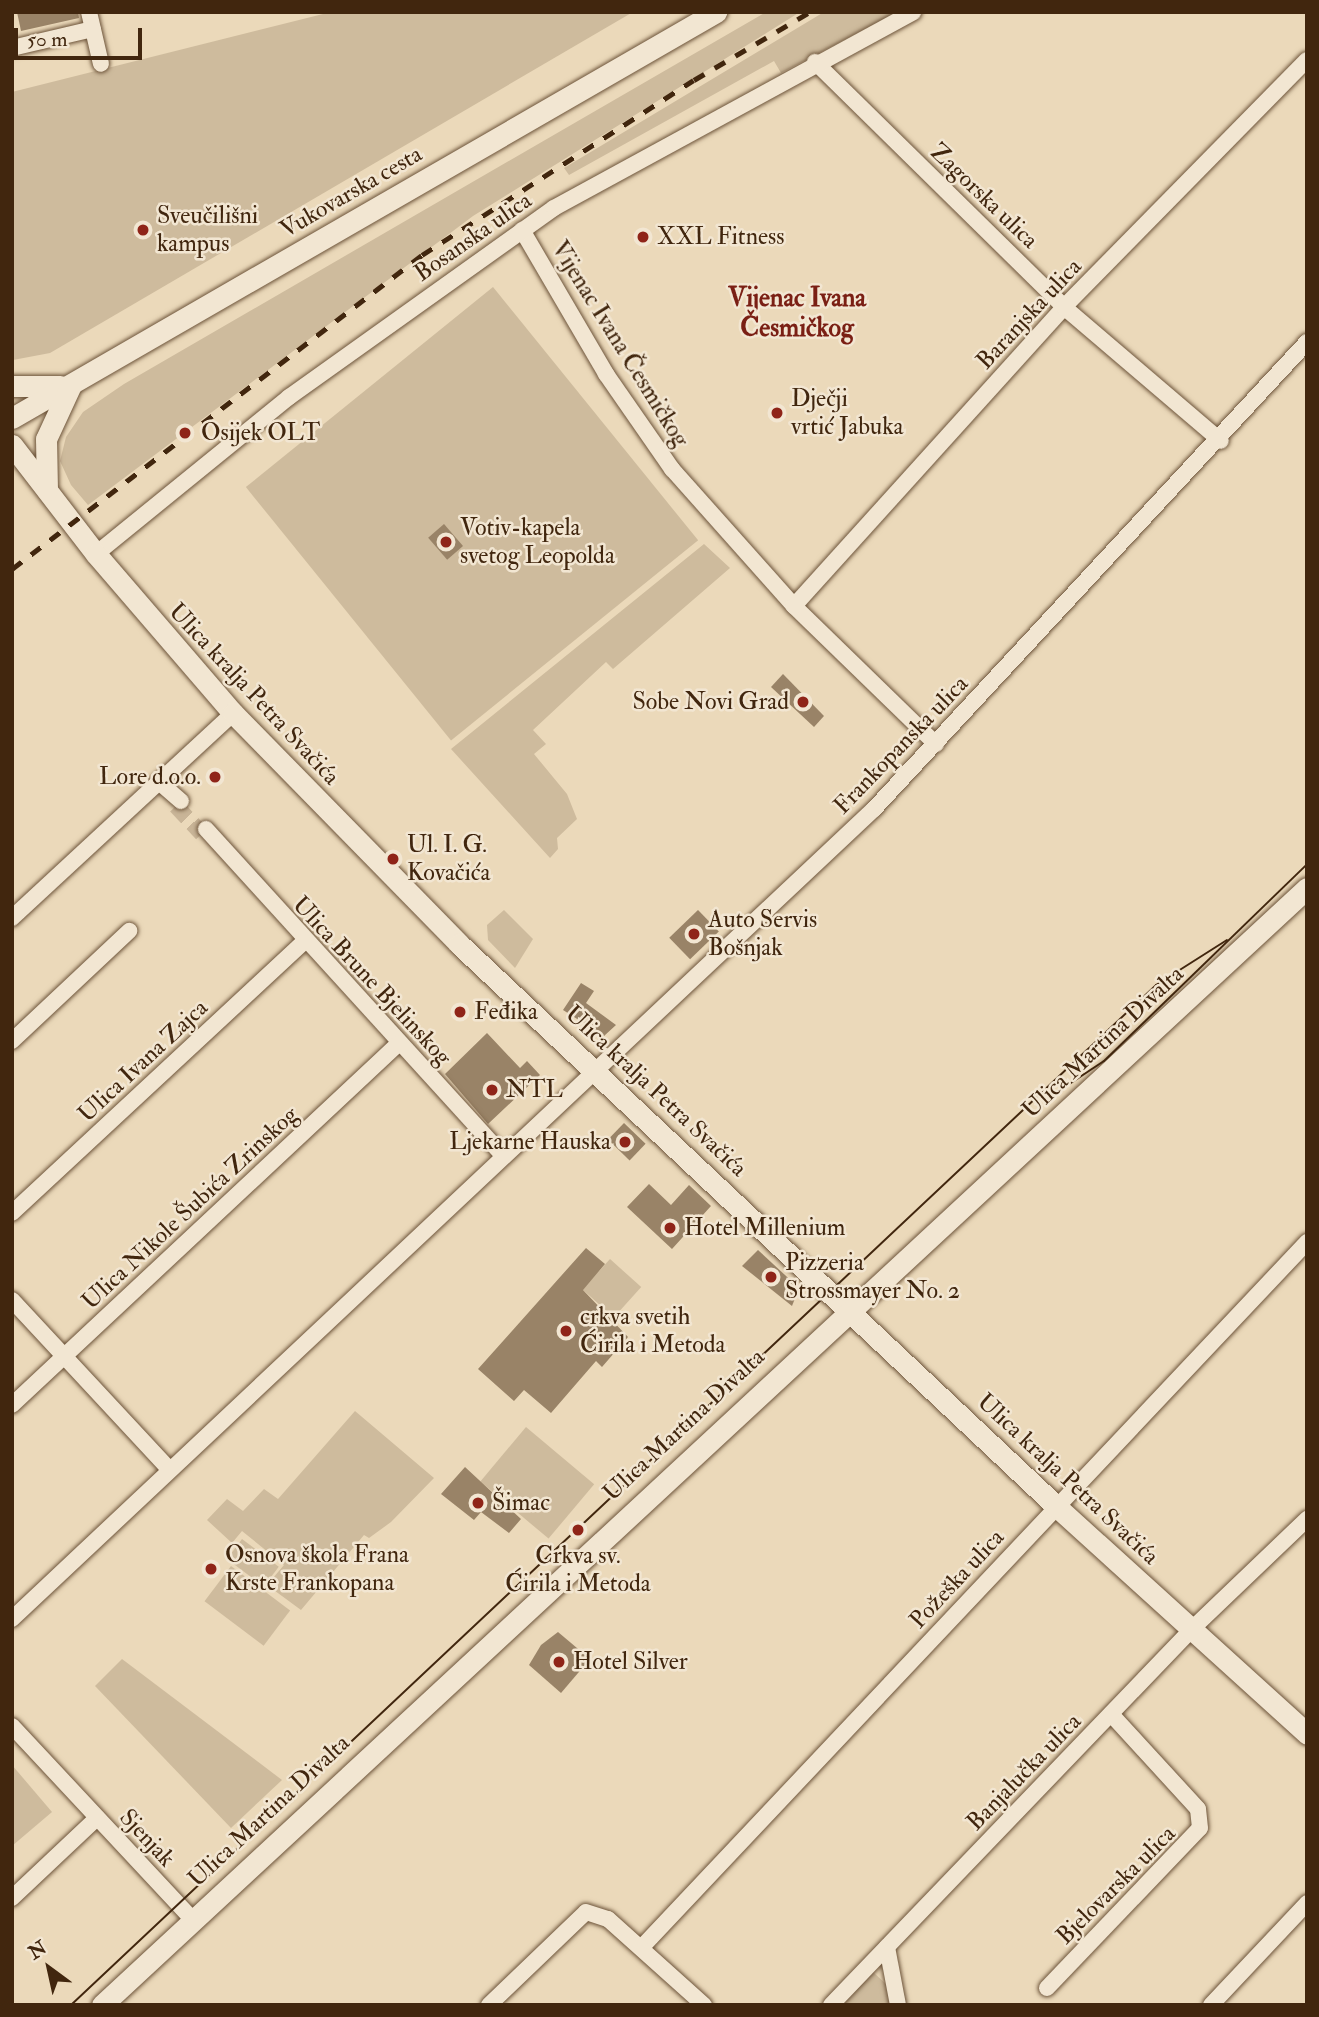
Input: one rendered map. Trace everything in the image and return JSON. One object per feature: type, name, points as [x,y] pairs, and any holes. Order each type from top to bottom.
[{"type":"main road","name":"Vukovarska cesta","points":[[12,418],[716,12]]},
{"type":"main road","points":[[12,387],[72,384],[46,439],[47,492]]},
{"type":"main road","name":"Ulica kralja Petra Svačića","points":[[12,445],[96,554],[233,713],[459,944],[1057,1507],[1307,1734]]},
{"type":"main road","points":[[12,470],[47,492]]},
{"type":"main road","name":"Ulica Martina Divalta","points":[[102,2005],[849,1309],[1303,898]]},
{"type":"street","name":"Bosanska ulica","points":[[96,554],[248,429],[522,230],[605,178],[815,62],[913,12]]},
{"type":"street","points":[[12,48],[91,20],[101,64]]},
{"type":"street","name":"Baranjska ulica","points":[[794,607],[1064,307],[1307,60]]},
{"type":"street","name":"Zagorska ulica","points":[[815,62],[1064,307],[1221,441]]},
{"type":"street","name":"Vijenac Ivana Česmičkog","points":[[522,230],[655,448],[794,607],[936,744]]},
{"type":"street","name":"Frankopanska ulica","points":[[12,1619],[502,1154],[874,809],[1221,441],[1307,342]]},
{"type":"street","points":[[12,919],[233,713]]},
{"type":"street","points":[[159,782],[177,801]]},
{"type":"street","name":"Ulica Brune Bjelinskog","points":[[206,834],[502,1154]]},
{"type":"street","points":[[12,1041],[130,931]]},
{"type":"street","name":"Ulica Ivana Zajca","points":[[12,1213],[304,942]]},
{"type":"street","name":"Ulica Nikole Šubića Zrinskog","points":[[12,1405],[398,1044]]},
{"type":"street","name":"Požeška ulica","points":[[640,1948],[1307,1242]]},
{"type":"street","points":[[12,1300],[170,1470]]},
{"type":"street","name":"Banjalučka ulica","points":[[831,2005],[1193,1628],[1307,1519]]},
{"type":"street","name":"Bjelovarska ulica","points":[[1047,1988],[1200,1828],[1198,1810],[1111,1714]]},
{"type":"street","name":"Sjenjak","points":[[12,1726],[192,1919]]},
{"type":"street","name":"Sjenjak","points":[[12,1898],[97,1818]]},
{"type":"street","points":[[1213,2004],[1307,1903]]},
{"type":"street","points":[[489,2005],[570,1923],[586,1912],[597,1913],[704,2005]]},
{"type":"street","points":[[887,1947],[898,2005]]},
{"type":"shaded area","name":"Sveučilišni kampus","points":[[331,12],[633,12],[50,353],[13,360],[12,92]]},
{"type":"shaded area","points":[[766,12],[800,12],[473,216],[88,505],[71,485],[60,461],[66,437],[83,412],[124,384]]},
{"type":"shaded area","points":[[824,12],[897,12],[781,73],[774,61],[569,175],[564,168]]},
{"type":"shaded area","points":[[493,287],[698,540],[451,740],[246,487]]},
{"type":"shaded area","points":[[704,544],[730,568],[613,669],[606,662],[533,730],[546,744],[534,754],[567,794],[577,819],[557,838],[558,849],[550,858],[451,749]]},
{"type":"shaded area","points":[[504,910],[533,939],[515,968],[488,940],[487,925]]},
{"type":"shaded area","points":[[610,1259],[641,1287],[614,1318],[583,1289]]},
{"type":"shaded area","points":[[355,1411],[434,1478],[391,1522],[369,1538],[364,1535],[301,1610],[267,1585],[284,1565],[242,1531],[232,1543],[207,1520],[227,1499],[243,1511],[264,1489],[278,1499]]},
{"type":"shaded area","points":[[526,1427],[594,1484],[549,1539],[480,1481]]},
{"type":"shaded area","points":[[242,1539],[279,1567],[264,1587],[227,1559]]},
{"type":"shaded area","points":[[231,1566],[290,1611],[264,1646],[205,1601]]},
{"type":"shaded area","points":[[122,1659],[282,1780],[231,1828],[95,1686]]},
{"type":"shaded area","points":[[12,1765],[52,1812],[12,1846]]},
{"type":"shaded area","points":[[873,1972],[887,1985],[892,2005],[843,2005]]},
{"type":"building","points":[[17,12],[78,12],[79,18],[21,31]]},
{"type":"building","name":"Votiv-kapela svetog Leopolda","points":[[444,524],[463,546],[447,560],[428,538]]},
{"type":"building","name":"Sobe Novi Grad","points":[[783,674],[824,716],[814,727],[771,687]]},
{"type":"building","name":"Auto Servis Bošnjak","points":[[698,910],[719,932],[690,959],[669,938]]},
{"type":"building","points":[[581,983],[594,991],[586,1003],[616,1025],[604,1036],[563,1010]]},
{"type":"building","name":"NTL","points":[[487,1033],[520,1068],[527,1061],[540,1075],[488,1124],[445,1074]]},
{"type":"building","name":"Ljekarne Hauska","points":[[624,1123],[646,1144],[630,1160],[608,1140]]},
{"type":"building","name":"Hotel Millenium","points":[[649,1184],[671,1205],[689,1185],[711,1206],[672,1249],[627,1207]]},
{"type":"building","name":"crkva svetih Ćirila i Metoda","points":[[586,1248],[605,1264],[583,1290],[628,1337],[602,1367],[596,1361],[551,1413],[524,1390],[514,1401],[478,1369]]},
{"type":"building","name":"Pizzeria Strossmayer No. 2","points":[[758,1250],[799,1288],[792,1306],[742,1266]]},
{"type":"building","name":"Šimac","points":[[465,1467],[521,1519],[509,1533],[481,1512],[474,1520],[441,1494]]},
{"type":"building","name":"Hotel Silver","points":[[558,1632],[590,1659],[561,1693],[529,1665],[541,1645]]},
{"type":"tunnel","points":[[176,806],[202,834]]},
{"type":"tram line","points":[[1048,1098],[1104,1061],[1307,864]]},
{"type":"tram line","points":[[71,2005],[1156,985],[1227,940]]},
{"type":"railway","points":[[12,569],[422,255],[694,80],[810,12]]},
{"type":"place","name":"Sveučilišni kampus","points":[[143,230]]},
{"type":"place","name":"XXL Fitness","points":[[643,237]]},
{"type":"place","name":"Dječji vrtić Jabuka","points":[[777,413]]},
{"type":"place","name":"Osijek OLT","points":[[185,433]]},
{"type":"place","name":"Votiv-kapela svetog Leopolda","points":[[446,542]]},
{"type":"place","name":"Sobe Novi Grad","points":[[803,702]]},
{"type":"place","name":"Lore d.o.o.","points":[[215,777]]},
{"type":"place","name":"Ul. I. G. Kovačića","points":[[393,859]]},
{"type":"place","name":"Auto Servis Bošnjak","points":[[694,934]]},
{"type":"place","name":"Feđika","points":[[460,1012]]},
{"type":"place","name":"NTL","points":[[492,1090]]},
{"type":"place","name":"Ljekarne Hauska","points":[[625,1142]]},
{"type":"place","name":"Hotel Millenium","points":[[670,1228]]},
{"type":"place","name":"Pizzeria Strossmayer No. 2","points":[[771,1277]]},
{"type":"place","name":"crkva svetih Ćirila i Metoda","points":[[566,1331]]},
{"type":"place","name":"Šimac","points":[[478,1503]]},
{"type":"place","name":"Crkva sv. Ćirila i Metoda","points":[[578,1530]]},
{"type":"place","name":"Osnova škola Frana Krste Frankopana","points":[[211,1569]]},
{"type":"place","name":"Hotel Silver","points":[[559,1662]]},
{"type":"district","name":"Vijenac Ivana Česmičkog","points":[[797,314]]}]
